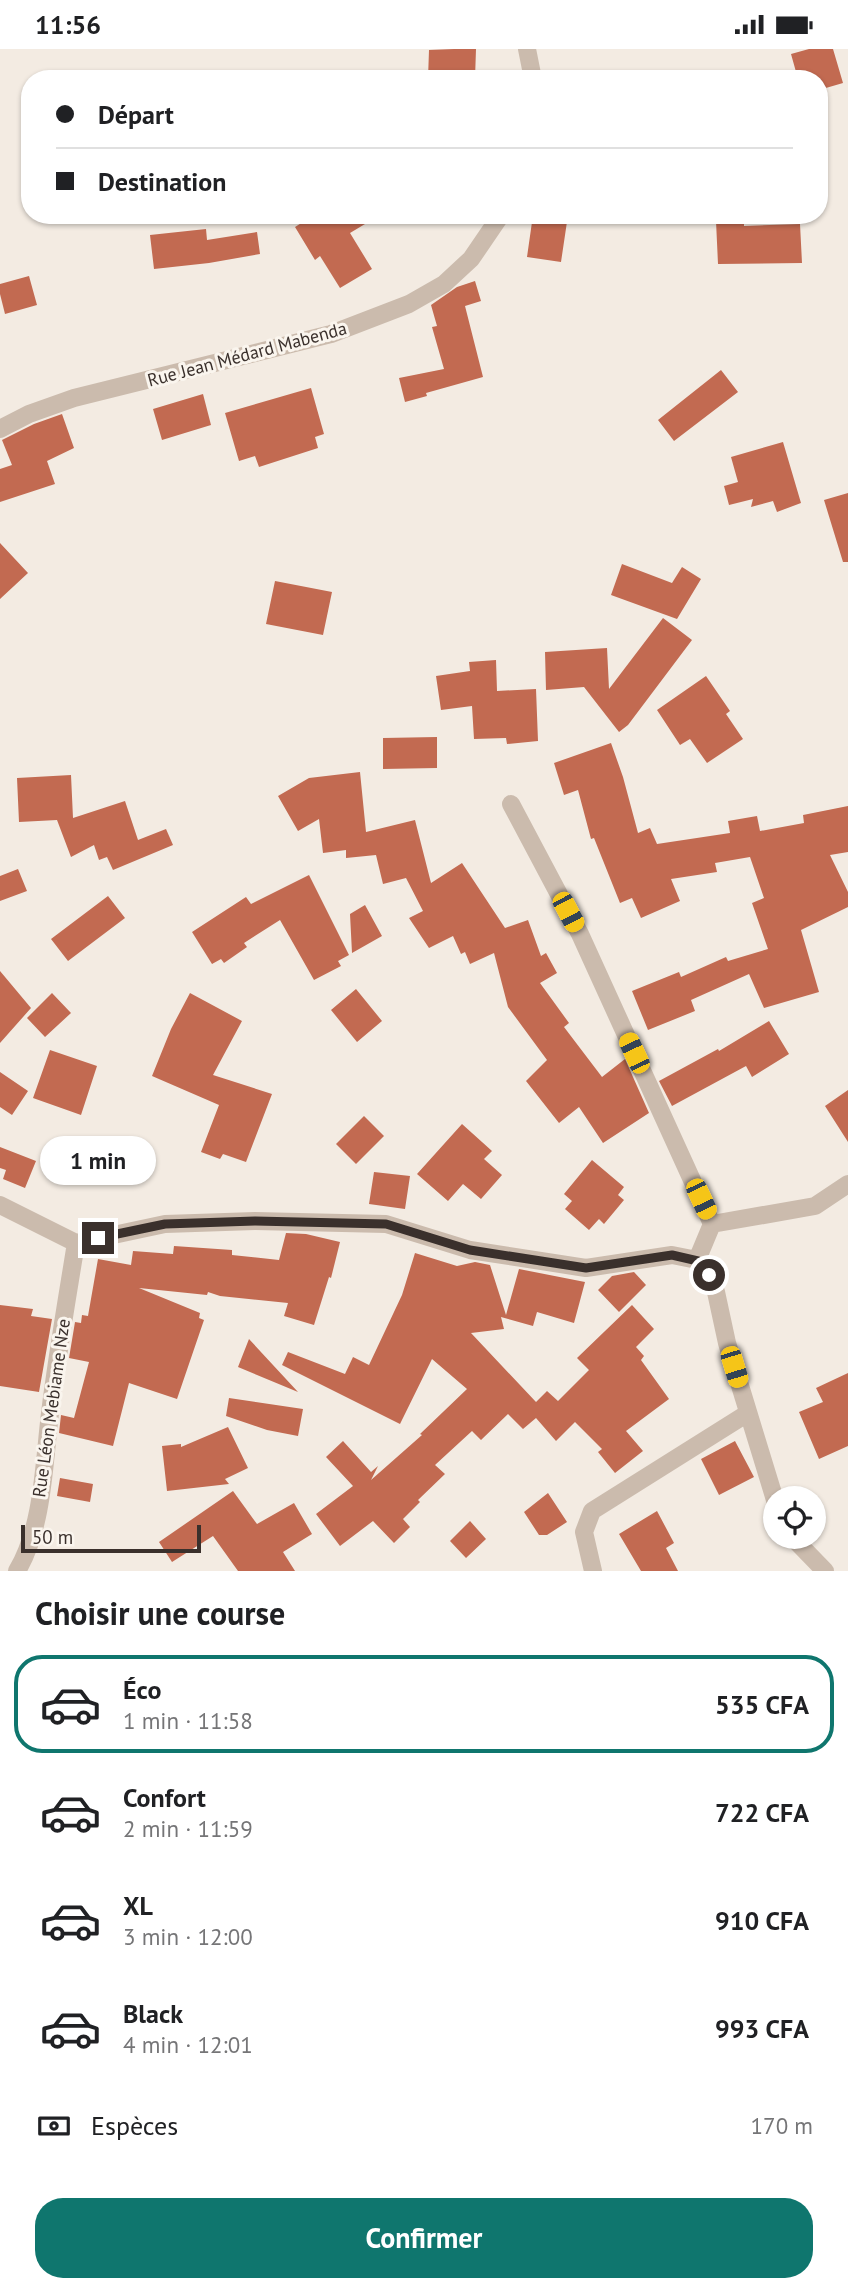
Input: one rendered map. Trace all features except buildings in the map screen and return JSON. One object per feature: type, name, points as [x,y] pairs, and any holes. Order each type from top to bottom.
[{"type":"street","points":[[527,49],[531,70]]},
{"type":"street","name":"Rue Jean Médard Mabenda","points":[[0,429],[29,414],[74,398],[331,334],[409,304],[443,284],[471,259],[495,224]]},
{"type":"street","points":[[511,804],[580,934],[712,1224],[698,1261]]},
{"type":"street","points":[[712,1224],[815,1206],[848,1184]]},
{"type":"street","points":[[0,1205],[76,1243],[165,1224],[255,1221],[386,1224],[470,1250],[586,1268],[672,1255],[698,1261],[709,1275],[716,1292],[727,1343],[771,1486]]},
{"type":"street","name":"Rue Léon Mebiame Nze","points":[[18,1571],[33,1532],[40,1495],[76,1243]]},
{"type":"street","points":[[593,1571],[584,1532],[592,1511],[748,1413]]},
{"type":"street","points":[[804,1549],[825,1571]]},
{"type":"route","points":[[98,1238],[165,1224],[255,1221],[386,1224],[470,1250],[586,1268],[672,1255],[698,1261],[709,1275]]}]
